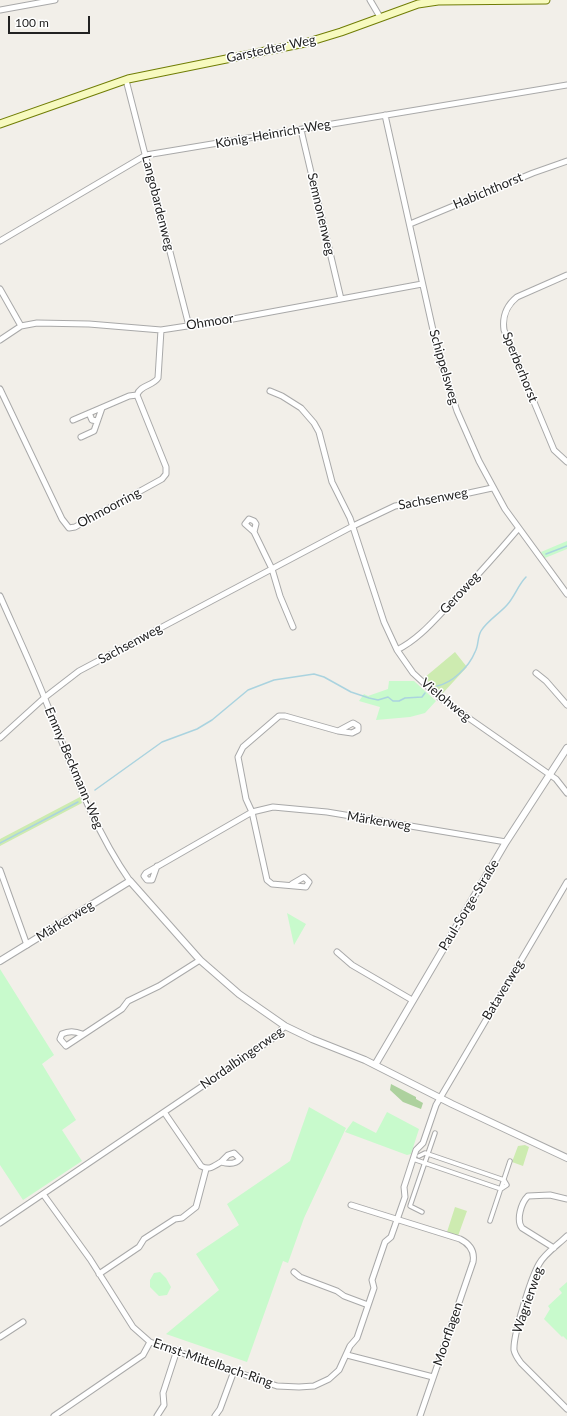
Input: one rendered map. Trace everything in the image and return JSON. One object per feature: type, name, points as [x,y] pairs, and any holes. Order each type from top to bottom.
[{"type":"main road","name":"Garstedter Weg","points":[[0,124],[126,80],[305,43],[341,32],[418,4],[438,1],[546,0]]},
{"type":"street","points":[[0,10],[55,0]]},
{"type":"street","points":[[370,0],[380,17]]},
{"type":"street","name":"Langobardenweg","points":[[126,80],[189,326]]},
{"type":"street","name":"König-Heinrich-Weg","points":[[0,241],[146,155],[567,84]]},
{"type":"street","name":"Schippelsweg","points":[[385,115],[439,357],[450,392],[465,431],[492,488],[518,529],[567,594]]},
{"type":"street","name":"Semnonenweg","points":[[301,130],[341,299]]},
{"type":"street","name":"Habichthorst","points":[[410,224],[533,173],[567,161]]},
{"type":"street","name":"Sperberhorst","points":[[567,275],[517,297],[510,302],[504,313],[503,321],[504,330],[554,450],[567,462]]},
{"type":"street","name":"Ohmoor","points":[[0,340],[21,326],[37,323],[58,322],[161,330],[422,284]]},
{"type":"street","points":[[0,289],[21,326]]},
{"type":"street","points":[[73,420],[129,396],[137,395],[140,389],[153,383],[158,378],[161,330]]},
{"type":"street","name":"Ohmoorring","points":[[0,389],[62,518],[69,528],[75,528],[92,519],[165,476],[166,467],[137,395]]},
{"type":"street","points":[[270,391],[294,403],[314,423],[322,442],[335,490],[353,526]]},
{"type":"street","points":[[81,437],[94,431],[102,408]]},
{"type":"street","points":[[89,413],[92,420],[97,421]]},
{"type":"street","name":"Sachsenweg","points":[[0,738],[44,698],[78,671],[353,526],[395,506],[446,498],[492,488]]},
{"type":"street","name":"Vielohweg","points":[[353,526],[382,616],[397,650],[413,673],[440,698],[550,775],[560,783],[567,793]]},
{"type":"street","name":"Geroweg","points":[[397,650],[410,643],[426,629],[518,529]]},
{"type":"street","points":[[254,532],[272,569],[280,596],[293,627]]},
{"type":"street","name":"Emmy-Beckmann-Weg","points":[[0,596],[44,698],[83,795],[104,838],[130,881],[200,960],[238,994],[285,1026]]},
{"type":"street","points":[[536,673],[546,681],[567,705]]},
{"type":"street","points":[[292,884],[272,884],[267,880],[252,812],[246,799],[238,757],[242,747],[279,716],[285,716],[338,731]]},
{"type":"street","name":"Paul-Sorge-Straße","points":[[375,1065],[506,842],[567,748]]},
{"type":"street","name":"Märkerweg","points":[[157,866],[252,812],[265,808],[282,806],[506,842]]},
{"type":"street","points":[[0,870],[27,945]]},
{"type":"street","name":"Märkerweg","points":[[0,961],[130,881]]},
{"type":"street","name":"Bataverweg","points":[[440,1097],[567,882]]},
{"type":"street","points":[[337,952],[352,965],[412,1000]]},
{"type":"street","points":[[82,1034],[122,1009],[128,1001],[159,986],[200,960]]},
{"type":"street","name":"Nordalbingerweg","points":[[0,1223],[272,1039],[285,1026],[375,1065],[567,1158]]},
{"type":"street","name":"Ernst-Mittelbach-Ring","points":[[43,1194],[66,1225],[134,1327],[150,1342],[177,1350],[277,1386],[307,1387],[323,1383],[334,1375],[343,1365],[350,1346],[357,1338],[374,1288],[372,1280],[385,1242],[391,1237],[405,1197],[404,1187],[416,1150],[423,1143],[440,1097]]},
{"type":"street","points":[[164,1112],[198,1162],[206,1169]]},
{"type":"street","points":[[420,1210],[410,1206],[435,1133]]},
{"type":"street","points":[[419,1156],[425,1153],[504,1180]]},
{"type":"street","points":[[413,1159],[501,1189]]},
{"type":"street","points":[[490,1221],[510,1161]]},
{"type":"street","points":[[206,1169],[212,1168],[221,1162]]},
{"type":"street","points":[[99,1274],[139,1247],[144,1239],[175,1219],[182,1218],[196,1207],[206,1169]]},
{"type":"street","points":[[554,1248],[525,1230],[519,1223],[519,1218],[525,1200],[528,1196],[550,1195],[567,1199]]},
{"type":"street","points":[[351,1206],[397,1220]]},
{"type":"street","name":"Moorflagen","points":[[397,1220],[460,1239],[473,1251],[473,1262],[420,1416]]},
{"type":"street","name":"Wagrierweg","points":[[567,1236],[538,1264],[516,1333],[514,1349],[522,1363],[567,1409]]},
{"type":"street","points":[[294,1272],[300,1277],[338,1291],[344,1296],[368,1305]]},
{"type":"street","points":[[0,1337],[23,1322]]},
{"type":"street","points":[[54,1416],[143,1355],[150,1342]]},
{"type":"street","points":[[157,1416],[164,1405],[163,1393],[177,1350]]},
{"type":"street","points":[[347,1355],[433,1377]]},
{"type":"street","points":[[215,1416],[220,1409],[234,1371]]},
{"type":"green space","points":[[567,541],[567,549],[545,558],[541,552]]},
{"type":"green space","points":[[455,652],[467,667],[442,694],[424,678]]},
{"type":"green space","points":[[389,681],[414,681],[436,701],[425,713],[410,717],[376,720],[380,707],[359,701],[364,694],[368,696],[388,689]]},
{"type":"green space","points":[[80,797],[82,803],[0,846],[0,839]]},
{"type":"green space","points":[[287,913],[306,924],[294,945]]},
{"type":"green space","points":[[0,969],[54,1055],[42,1064],[76,1120],[62,1130],[82,1161],[23,1200],[0,1165]]},
{"type":"green space","points":[[391,1084],[416,1097],[416,1099],[423,1103],[421,1109],[403,1102],[390,1090]]},
{"type":"green space","points":[[309,1107],[346,1128],[304,1218],[288,1263],[283,1261],[247,1362],[166,1334],[219,1290],[196,1254],[239,1225],[227,1204],[290,1161]]},
{"type":"green space","points":[[387,1112],[419,1129],[411,1154],[407,1155],[345,1132],[353,1121],[376,1133]]},
{"type":"green space","points":[[525,1145],[529,1147],[523,1166],[512,1162],[518,1146]]},
{"type":"green space","points":[[455,1207],[467,1211],[458,1236],[447,1232]]},
{"type":"green space","points":[[160,1272],[166,1278],[171,1287],[167,1295],[159,1296],[150,1287],[150,1280],[154,1273]]},
{"type":"green space","points":[[567,1282],[567,1340],[544,1319],[550,1309],[548,1306],[562,1293],[559,1289]]},
{"type":"waterway","points":[[546,554],[567,546]]},
{"type":"waterway","points":[[437,686],[454,678],[469,663],[476,649],[481,631],[486,624],[507,605],[526,577]]},
{"type":"waterway","points":[[95,790],[162,742],[197,729],[212,720],[248,690],[274,680],[314,674],[324,677],[351,692],[378,700],[388,697],[393,701],[399,701],[405,698],[422,697],[425,693]]},
{"type":"waterway","points":[[0,843],[78,802]]}]
